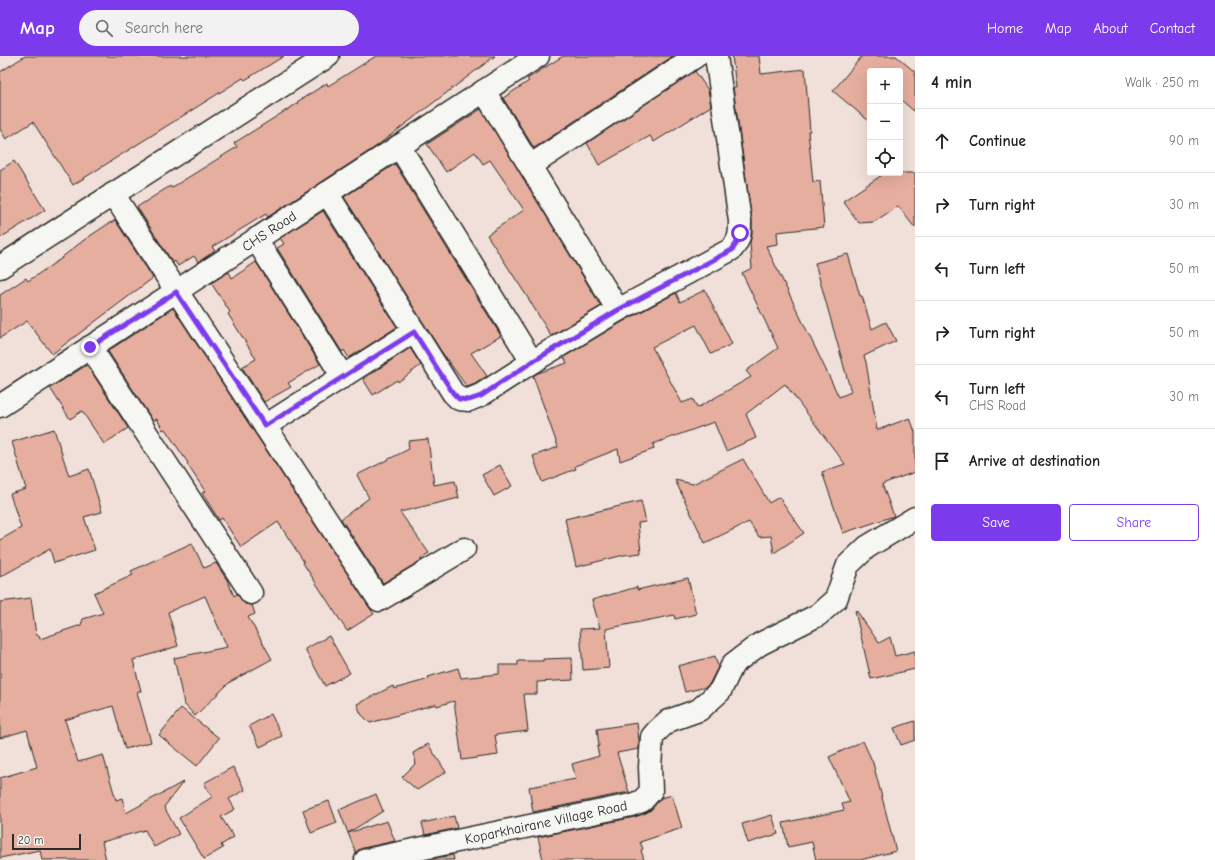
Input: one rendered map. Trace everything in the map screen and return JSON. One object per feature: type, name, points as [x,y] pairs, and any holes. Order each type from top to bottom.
[{"type":"street","points":[[0,267],[328,56]]},
{"type":"street","name":"CHS Road","points":[[0,406],[538,56]]},
{"type":"street","points":[[530,166],[696,56]]},
{"type":"street","points":[[327,193],[453,393],[459,399],[469,400],[481,396],[532,362],[618,310],[732,250],[738,241],[740,221],[716,56]]},
{"type":"street","points":[[484,91],[618,310]]},
{"type":"street","points":[[399,146],[532,362]]},
{"type":"street","points":[[113,194],[379,600],[464,549]]},
{"type":"street","points":[[256,239],[343,377]]},
{"type":"street","points":[[265,426],[414,332]]},
{"type":"street","points":[[90,347],[250,593]]},
{"type":"street","name":"Koparkhairane Village Road","points":[[366,860],[631,805],[642,801],[651,790],[650,766],[652,737],[658,730],[668,721],[699,710],[720,691],[733,664],[760,644],[818,616],[836,599],[848,565],[867,547],[915,518]]},
{"type":"building","points":[[25,56],[284,56],[245,80],[243,78],[73,185],[33,122],[6,139],[0,129],[0,72]]},
{"type":"building","points":[[376,56],[495,56],[374,148],[268,217],[266,214],[212,247],[215,251],[198,262],[194,256],[178,266],[175,261],[173,263],[137,207],[170,186],[171,188],[237,147],[234,143],[327,83],[328,86]]},
{"type":"building","points":[[563,56],[673,56],[534,148],[503,98],[529,81],[527,79]]},
{"type":"building","points":[[732,56],[759,56],[761,74],[805,69],[810,131],[808,131],[813,182],[820,181],[824,227],[777,232],[778,244],[766,246],[839,397],[851,392],[815,263],[848,254],[860,296],[862,296],[872,329],[886,322],[896,341],[864,356],[877,430],[910,418],[915,432],[915,472],[882,484],[894,516],[843,533],[822,472],[845,464],[785,384],[746,414],[756,438],[726,451],[714,422],[653,444],[654,449],[620,461],[618,449],[575,466],[576,469],[542,482],[533,456],[558,447],[533,376],[567,363],[564,357],[624,321],[676,293],[680,302],[705,290],[732,344],[711,354],[696,325],[652,347],[682,403],[693,399],[697,408],[751,377],[746,371],[778,348],[742,273],[752,268],[750,243],[752,221],[733,87],[736,87]]},
{"type":"building","points":[[862,56],[896,56],[915,72],[915,112],[903,102],[903,68],[867,68],[867,119],[833,91]]},
{"type":"building","points":[[695,71],[708,90],[711,106],[654,142],[650,136],[599,165],[587,143]]},
{"type":"building","points":[[481,109],[601,306],[551,336],[487,235],[524,210],[490,160],[483,164],[475,152],[446,172],[427,144]]},
{"type":"building","points":[[14,161],[45,210],[0,238],[0,170]]},
{"type":"building","points":[[395,164],[501,336],[471,353],[487,376],[475,384],[467,387],[441,351],[344,197]]},
{"type":"building","points":[[903,173],[915,173],[915,228],[898,206],[874,222],[859,223],[843,201],[880,176],[903,176]]},
{"type":"building","points":[[323,211],[397,327],[349,358],[344,350],[342,352],[277,248],[284,244],[280,238]]},
{"type":"building","points":[[115,220],[153,278],[52,354],[27,321],[0,338],[0,295],[26,278],[28,281],[62,258],[84,240]]},
{"type":"building","points":[[256,262],[320,364],[288,383],[291,387],[264,402],[242,367],[256,359],[228,314],[230,312],[211,283],[229,272],[232,278]]},
{"type":"building","points":[[173,308],[374,614],[347,631],[278,522],[241,547],[222,518],[219,520],[202,493],[205,491],[165,429],[163,430],[157,419],[153,421],[108,351]]},
{"type":"building","points":[[410,348],[421,365],[398,382],[397,380],[373,395],[363,379]]},
{"type":"building","points":[[87,365],[128,428],[104,444],[82,411],[70,419],[50,388]]},
{"type":"building","points":[[54,429],[69,476],[89,469],[102,512],[84,517],[95,550],[54,563],[50,549],[0,577],[0,540],[21,528],[10,494],[26,489],[12,442]]},
{"type":"building","points":[[428,439],[434,485],[455,481],[459,498],[400,512],[429,553],[421,558],[422,560],[383,583],[341,519],[369,498],[357,475],[409,449],[408,441]]},
{"type":"building","points":[[743,459],[769,503],[779,497],[804,533],[774,553],[771,536],[759,537],[749,522],[705,543],[675,480],[693,484]]},
{"type":"building","points":[[500,465],[512,486],[494,496],[482,475]]},
{"type":"building","points":[[641,501],[646,522],[638,523],[641,553],[624,555],[576,567],[565,519]]},
{"type":"building","points":[[192,543],[204,568],[216,563],[227,580],[234,596],[237,594],[245,604],[252,605],[255,614],[248,617],[272,659],[230,682],[195,716],[184,704],[174,658],[227,647],[205,596],[168,612],[178,646],[133,660],[141,691],[137,692],[151,742],[125,749],[113,706],[65,720],[78,762],[103,755],[116,800],[122,798],[126,813],[183,782],[164,807],[179,834],[154,847],[145,830],[102,842],[106,860],[42,860],[40,850],[0,858],[0,778],[37,767],[27,730],[0,738],[0,602],[31,598],[36,635],[39,635],[40,639],[81,625],[83,619],[103,613],[94,593],[133,575],[131,571]]},
{"type":"building","points":[[688,578],[696,614],[675,619],[674,615],[606,629],[609,668],[583,670],[580,629],[600,628],[592,600],[637,587],[637,590]]},
{"type":"building","points":[[856,610],[879,643],[890,637],[895,656],[915,651],[915,669],[871,679]]},
{"type":"building","points":[[329,636],[350,673],[325,686],[305,649]]},
{"type":"building","points":[[715,656],[718,667],[710,683],[706,687],[685,692],[678,666]]},
{"type":"building","points":[[572,658],[573,680],[537,682],[537,694],[524,694],[528,731],[495,735],[498,755],[462,760],[454,701],[437,706],[436,704],[370,723],[361,714],[357,704],[393,686],[394,689],[429,679],[428,677],[458,668],[461,678],[499,674],[499,665],[518,665],[518,661],[543,661],[543,659]]},
{"type":"building","points":[[181,708],[219,738],[197,766],[159,735]]},
{"type":"building","points":[[271,714],[282,736],[260,747],[249,726]]},
{"type":"building","points":[[915,721],[915,740],[901,745],[894,728]]},
{"type":"building","points":[[637,723],[639,749],[617,753],[629,792],[533,812],[529,787],[576,779],[572,764],[599,756],[597,747],[599,746],[597,729]]},
{"type":"building","points":[[863,741],[873,763],[896,851],[860,860],[816,860],[812,842],[788,847],[783,823],[844,810],[842,804],[850,802],[829,757]]},
{"type":"building","points":[[428,744],[446,772],[417,790],[402,777],[416,763],[413,753]]},
{"type":"building","points":[[233,767],[245,790],[229,799],[235,809],[221,817],[234,837],[221,845],[223,848],[204,859],[179,818],[212,797],[204,783]]},
{"type":"building","points":[[376,794],[383,811],[348,833],[339,810]]},
{"type":"building","points":[[672,795],[682,828],[640,842],[643,849],[641,850],[644,860],[543,860],[538,837],[635,817],[651,810],[661,798]]},
{"type":"building","points":[[329,801],[337,823],[311,833],[303,810]]},
{"type":"building","points":[[772,815],[778,834],[748,843],[742,824]]},
{"type":"building","points":[[454,816],[457,828],[425,835],[422,823]]},
{"type":"building","points":[[387,821],[395,841],[363,848],[358,850],[356,853],[348,833]]},
{"type":"building","points":[[453,855],[454,860],[430,860],[430,859]]},
{"type":"route","points":[[90,347],[176,292],[265,426],[414,332],[453,393],[459,399],[469,400],[481,396],[532,362],[618,310],[732,250],[738,241],[740,233]]}]
